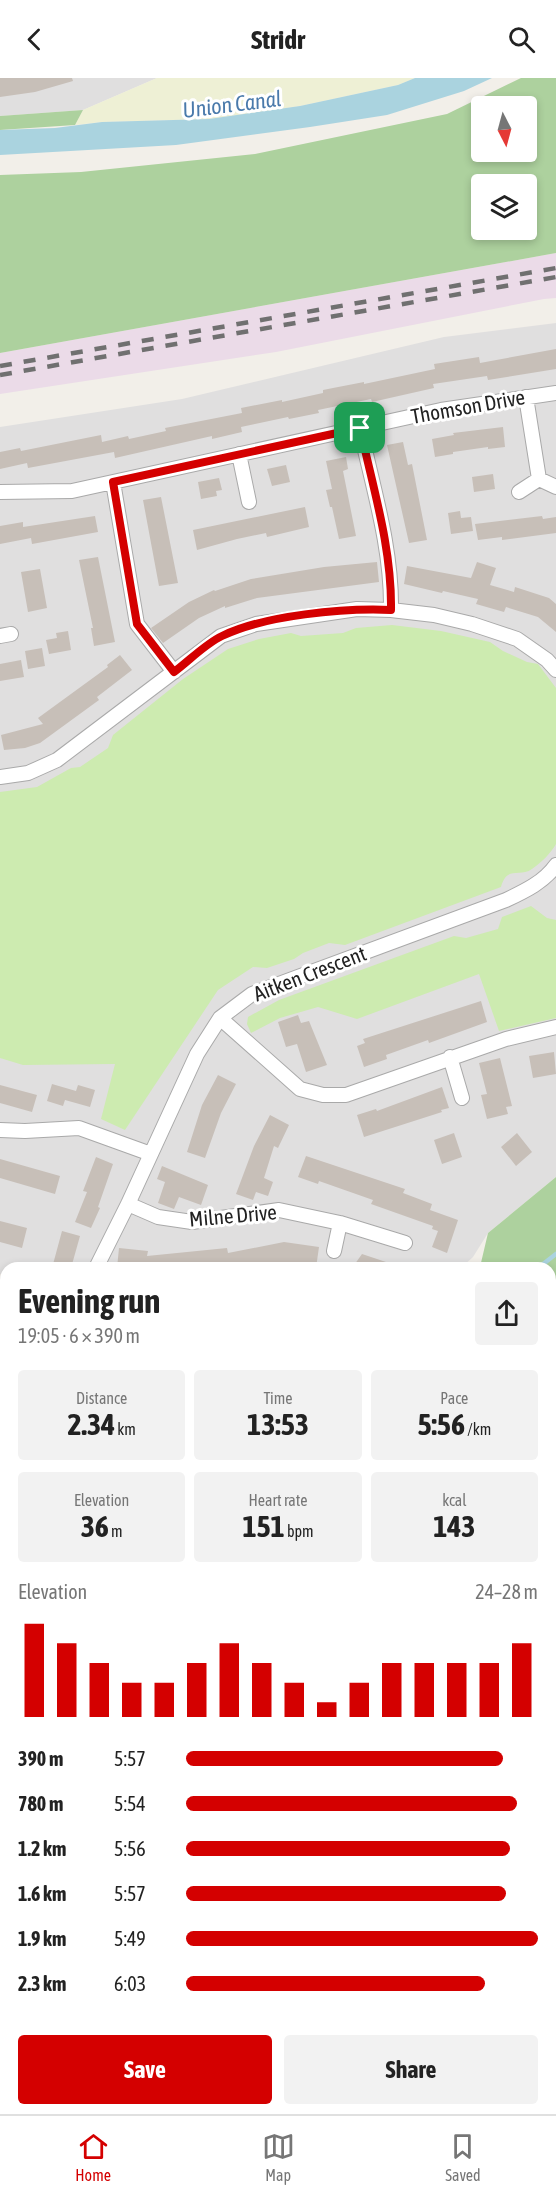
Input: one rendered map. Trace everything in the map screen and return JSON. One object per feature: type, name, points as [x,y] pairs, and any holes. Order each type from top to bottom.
[{"type":"street","name":"Thomson Drive","points":[[0,492],[72,491],[441,410],[556,393]]},
{"type":"street","points":[[526,397],[539,479]]},
{"type":"street","points":[[360,428],[392,578],[391,610]]},
{"type":"street","points":[[239,454],[249,502]]},
{"type":"street","points":[[539,479],[556,487]]},
{"type":"street","points":[[519,492],[539,479]]},
{"type":"street","points":[[113,482],[137,624],[174,672]]},
{"type":"street","points":[[0,777],[28,773],[57,760],[221,636],[256,624],[357,609],[434,615],[472,624],[517,639],[553,660]]},
{"type":"street","name":"Aitken Crescent","points":[[99,1262],[197,1054],[220,1018],[252,994],[506,900],[530,888],[549,874],[556,865]]},
{"type":"street","points":[[220,1018],[300,1089],[323,1095],[346,1095],[450,1057],[506,1039],[556,1027]]},
{"type":"street","points":[[450,1057],[462,1098]]},
{"type":"street","points":[[0,1130],[80,1128],[151,1154]]},
{"type":"street","name":"Milne Drive","points":[[128,1204],[158,1217],[192,1222],[279,1210],[340,1222],[405,1243]]},
{"type":"street","points":[[334,1251],[340,1222]]},
{"type":"shaded area","points":[[0,78],[157,78],[83,110],[0,116]]},
{"type":"shaded area","points":[[556,253],[556,298],[276,352],[0,394],[0,353]]},
{"type":"shaded area","points":[[556,323],[556,1177],[488,1233],[468,1262],[0,1262],[0,427],[182,399],[444,337]]},
{"type":"green space","points":[[157,78],[415,78],[398,85],[300,106],[209,119],[75,125],[83,110]]},
{"type":"green space","points":[[521,78],[556,78],[556,253],[0,353],[0,175],[81,172],[255,154],[447,114],[471,102],[471,162],[537,162],[537,96],[484,96]]},
{"type":"green space","points":[[83,110],[75,125],[0,130],[0,116]]},
{"type":"green space","points":[[392,625],[441,631],[490,642],[527,662],[538,664],[556,688],[556,844],[549,854],[532,869],[507,876],[501,887],[345,945],[329,943],[267,968],[253,967],[218,990],[125,1130],[101,1119],[115,1064],[23,1065],[0,1058],[0,792],[37,787],[71,768],[80,767],[108,748],[113,735],[183,679],[228,649],[259,639],[291,633],[301,636],[343,633],[356,628]]},
{"type":"green space","points":[[531,906],[547,918],[556,920],[556,1018],[499,1031],[479,974],[357,1019],[318,1007],[280,1018],[251,1033],[247,1024],[248,1017],[279,1000],[454,936],[466,938],[498,929],[502,917]]},
{"type":"green space","points":[[556,1177],[556,1262],[481,1262],[488,1233]]},
{"type":"water","points":[[415,78],[492,78],[464,91],[387,115],[176,145],[0,155],[0,130],[55,128],[102,122],[209,119],[300,106],[398,85]]},
{"type":"building","points":[[0,78],[72,78],[73,81],[35,92],[0,97]]},
{"type":"building","points":[[556,349],[556,369],[488,380],[487,376],[433,384],[434,388],[372,402],[371,399],[318,410],[319,413],[241,427],[242,432],[212,439],[212,436],[115,458],[114,452],[28,468],[27,463],[0,469],[0,452],[20,448],[21,451],[101,435],[102,442],[128,436],[129,439],[166,431],[165,428],[242,413],[241,408],[282,400],[282,402],[323,393],[323,390],[435,369],[434,364],[479,357],[480,363]]},
{"type":"building","points":[[503,427],[505,447],[453,452],[453,454],[435,457],[432,439],[454,435],[453,433]]},
{"type":"building","points":[[403,442],[408,465],[412,464],[427,540],[409,543],[387,445]]},
{"type":"building","points":[[346,457],[348,469],[343,471],[356,536],[339,539],[326,490],[332,489],[326,461]]},
{"type":"building","points":[[286,465],[290,482],[272,486],[267,469]]},
{"type":"building","points":[[493,474],[495,489],[474,492],[472,477]]},
{"type":"building","points":[[219,478],[222,490],[216,491],[217,496],[201,499],[198,482]]},
{"type":"building","points":[[161,497],[178,583],[159,586],[143,500]]},
{"type":"building","points":[[305,507],[309,527],[267,537],[266,533],[197,550],[193,530]]},
{"type":"building","points":[[460,511],[461,518],[471,517],[473,531],[451,534],[448,513]]},
{"type":"building","points":[[95,516],[98,532],[32,544],[31,538],[0,544],[0,526],[23,522],[23,527]]},
{"type":"building","points":[[542,516],[543,519],[556,517],[556,533],[502,540],[502,537],[478,540],[475,524]]},
{"type":"building","points":[[98,557],[115,642],[94,646],[91,628],[93,628],[79,560]]},
{"type":"building","points":[[377,562],[379,582],[257,598],[225,608],[225,606],[199,618],[163,643],[151,628],[189,602],[214,590],[251,579],[324,567]]},
{"type":"building","points":[[477,562],[496,568],[490,585],[514,592],[515,587],[549,598],[556,604],[556,632],[538,617],[506,607],[504,612],[476,604],[478,599],[404,584],[407,566],[471,578]]},
{"type":"building","points":[[40,569],[47,608],[28,612],[21,572]]},
{"type":"building","points":[[68,631],[71,650],[49,654],[46,640],[57,638],[56,633]]},
{"type":"building","points":[[42,648],[45,666],[28,669],[25,651]]},
{"type":"building","points":[[120,655],[132,670],[97,697],[99,700],[40,743],[25,748],[4,750],[1,735],[43,724],[38,718],[108,667],[107,665]]},
{"type":"building","points":[[21,660],[24,677],[0,681],[0,664]]},
{"type":"building","points":[[481,1001],[487,1022],[429,1043],[428,1040],[386,1055],[387,1059],[364,1067],[357,1046],[365,1043],[363,1039]]},
{"type":"building","points":[[298,1015],[301,1023],[309,1021],[327,1065],[306,1072],[297,1044],[286,1047],[278,1022]]},
{"type":"building","points":[[554,1052],[556,1074],[533,1078],[529,1056]]},
{"type":"building","points":[[500,1058],[512,1106],[506,1107],[508,1114],[487,1119],[481,1095],[487,1094],[479,1063]]},
{"type":"building","points":[[218,1075],[236,1084],[221,1113],[205,1158],[187,1152],[202,1105]]},
{"type":"building","points":[[52,1084],[76,1091],[78,1085],[95,1090],[90,1107],[65,1100],[63,1106],[47,1101]]},
{"type":"building","points":[[0,1085],[37,1095],[32,1112],[0,1103]]},
{"type":"building","points":[[442,1087],[449,1108],[364,1137],[357,1115],[376,1109],[377,1111]]},
{"type":"building","points":[[270,1115],[289,1125],[278,1148],[274,1146],[264,1178],[273,1182],[268,1196],[256,1192],[253,1200],[236,1194],[254,1146]]},
{"type":"building","points":[[454,1133],[462,1157],[442,1164],[434,1140]]},
{"type":"building","points":[[517,1133],[532,1152],[516,1166],[501,1147]]},
{"type":"building","points":[[306,1156],[405,1189],[403,1193],[432,1204],[430,1210],[458,1220],[447,1253],[432,1247],[438,1231],[432,1229],[433,1226],[371,1204],[373,1200],[319,1181],[318,1184],[298,1177]]},
{"type":"building","points":[[96,1157],[113,1164],[98,1207],[100,1208],[91,1228],[75,1222],[87,1192],[83,1191]]},
{"type":"building","points":[[0,1159],[60,1176],[55,1194],[0,1178]]},
{"type":"building","points":[[162,1166],[208,1185],[201,1205],[179,1197],[174,1209],[158,1203],[165,1182],[157,1179]]},
{"type":"building","points":[[0,1221],[27,1228],[22,1248],[0,1242]]},
{"type":"building","points":[[62,1231],[80,1236],[73,1262],[54,1262]]},
{"type":"building","points":[[284,1242],[319,1247],[317,1262],[118,1262],[119,1248],[148,1251],[147,1256],[227,1248],[228,1253]]},
{"type":"building","points":[[362,1254],[386,1262],[356,1262]]},
{"type":"waterway","points":[[546,1262],[556,1254]]},
{"type":"railway","points":[[0,366],[556,268]]},
{"type":"railway","points":[[0,375],[556,277]]},
{"type":"route","points":[[360,428],[392,578],[391,610],[357,609],[256,624],[221,636],[174,672],[137,624],[113,482],[360,428]]},
{"type":"water label","name":"Union Canal","points":[[232,104]]}]
